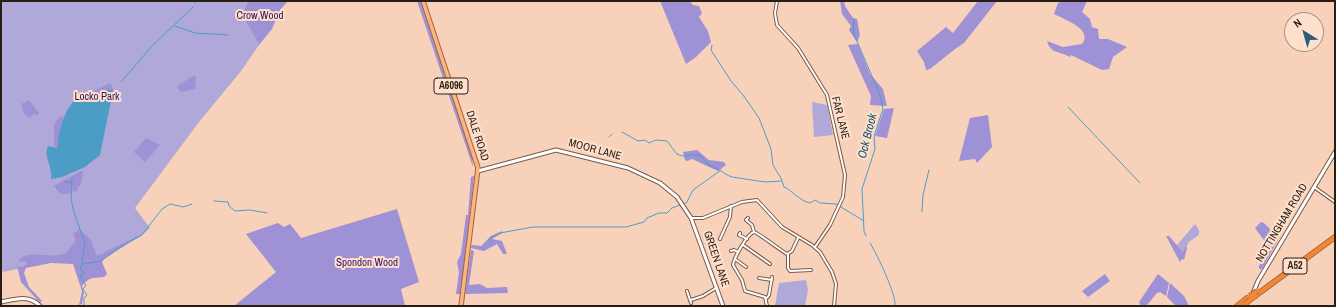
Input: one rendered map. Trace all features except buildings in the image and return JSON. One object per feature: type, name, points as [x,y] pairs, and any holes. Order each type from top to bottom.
[{"type":"highway","name":"A52","points":[[1245,305],[1256,293],[1335,234]]},
{"type":"highway","name":"A52","points":[[1237,306],[1335,237]]},
{"type":"main road","name":"DALE ROAD","points":[[423,1],[478,171],[461,306]]},
{"type":"street","name":"FAR LANE","points":[[777,1],[775,15],[777,25],[798,48],[827,97],[845,175],[844,192],[838,208],[830,225],[815,248]]},
{"type":"street","name":"MOOR LANE","points":[[478,171],[545,152],[561,150],[624,167],[649,177],[670,190],[691,218]]},
{"type":"street","name":"NOTTINGHAM ROAD","points":[[1245,305],[1258,280],[1335,152]]},
{"type":"street","points":[[1314,187],[1335,202]]},
{"type":"street","points":[[691,218],[703,218],[731,206],[751,200],[757,200],[781,226],[815,248],[822,255],[834,277],[837,289],[834,306]]},
{"type":"street","points":[[719,239],[730,217],[731,206]]},
{"type":"street","name":"GREEN LANE","points":[[691,218],[723,306]]},
{"type":"street","points":[[748,218],[746,220],[752,225],[754,232]]},
{"type":"street","points":[[754,232],[758,233],[770,244],[788,254]]},
{"type":"street","points":[[754,232],[738,252],[733,264],[742,279],[745,291],[766,299]]},
{"type":"street","points":[[740,233],[739,235],[747,239]]},
{"type":"street","points":[[798,238],[792,251],[788,254],[788,268],[790,271],[810,270]]},
{"type":"street","points":[[744,245],[765,262],[770,264]]},
{"type":"street","points":[[731,250],[738,252]]},
{"type":"street","points":[[735,259],[746,266]]},
{"type":"street","points":[[767,306],[766,299],[769,295],[772,277]]},
{"type":"street","points":[[759,278],[772,280]]},
{"type":"street","points":[[688,291],[691,301],[716,288]]},
{"type":"street","points":[[1,302],[25,298],[34,300],[40,306]]},
{"type":"green space","name":"Locko Park","points":[[1,1],[248,1],[242,15],[259,45],[241,71],[199,122],[135,208],[150,228],[139,237],[98,260],[72,258],[3,272],[1,266]]},
{"type":"green space","name":"Crow Wood","points":[[248,1],[288,1],[280,10],[272,29],[259,45],[242,15]]},
{"type":"green space","points":[[417,1],[421,1],[472,155],[473,167]]},
{"type":"green space","points":[[660,1],[690,1],[693,5],[699,6],[702,13],[699,17],[708,31],[711,42],[696,57],[686,64]]},
{"type":"green space","points":[[840,1],[844,1],[845,6],[853,18],[857,19],[860,35],[857,42],[849,30],[851,26],[842,14]]},
{"type":"green space","points":[[978,1],[997,1],[964,43],[930,69],[926,70],[924,62],[917,51],[946,27],[953,33]]},
{"type":"green space","points":[[1063,1],[1087,1],[1082,12],[1090,19],[1092,27],[1098,29],[1099,39],[1108,39],[1127,47],[1113,57],[1109,69],[1102,70],[1071,55],[1070,57],[1050,48],[1047,41],[1063,47],[1082,44],[1085,39],[1081,29],[1054,14],[1058,3]]},
{"type":"green space","points":[[858,44],[870,74],[883,89],[887,106],[870,105],[871,96],[848,45]]},
{"type":"green space","points":[[193,76],[196,77],[195,89],[181,92],[177,86]]},
{"type":"green space","points":[[110,83],[114,91],[108,89],[97,98],[92,97],[92,92]]},
{"type":"green space","points":[[29,100],[39,113],[37,115],[34,114],[30,118],[24,114],[21,104]]},
{"type":"green space","points":[[812,102],[827,105],[833,135],[814,137]]},
{"type":"green space","points":[[894,108],[887,138],[875,136],[884,109]]},
{"type":"green space","points":[[988,115],[992,147],[977,163],[975,159],[959,161],[970,118]]},
{"type":"green space","points":[[59,117],[64,117],[58,140],[58,149],[54,145],[54,125]]},
{"type":"green space","points":[[146,138],[160,145],[145,162],[134,152]]},
{"type":"green space","points":[[697,150],[709,160],[724,162],[726,165],[718,171],[692,159],[687,161],[685,160],[683,152]]},
{"type":"green space","points":[[83,170],[82,181],[76,192],[73,191],[68,194],[60,194],[54,186]]},
{"type":"green space","points":[[474,176],[461,294],[456,294],[459,272],[457,262],[461,254],[466,215],[468,215],[471,177]]},
{"type":"green space","name":"Spondon Wood","points":[[397,209],[419,282],[401,289],[405,306],[234,306],[276,272],[246,234],[278,223],[284,227],[290,224],[301,238]]},
{"type":"green space","points":[[1261,222],[1264,223],[1279,238],[1262,269],[1259,269],[1259,266],[1269,247],[1255,228]]},
{"type":"green space","points":[[1195,224],[1199,233],[1197,237],[1189,242],[1183,252],[1177,245]]},
{"type":"green space","points":[[80,229],[91,240],[97,256],[146,232],[104,259],[102,262],[107,274],[104,277],[89,279],[82,286],[84,293],[82,304],[79,305],[82,291],[73,264],[51,263],[26,268],[24,273],[29,287],[42,301],[40,303],[21,282],[17,266],[22,267],[27,264],[25,261],[20,262],[19,259],[30,255],[60,255],[66,253],[76,240],[73,234]]},
{"type":"green space","points":[[502,231],[502,233],[492,239],[502,241],[507,254],[503,254],[497,244],[484,251],[471,248],[472,245],[481,246],[491,236]]},
{"type":"green space","points":[[1166,236],[1169,236],[1183,252],[1186,246],[1187,248],[1184,260],[1182,259],[1180,262]]},
{"type":"green space","points":[[471,250],[474,251],[469,285],[480,284],[487,288],[507,287],[508,293],[465,294]]},
{"type":"green space","points":[[1105,274],[1110,281],[1088,297],[1082,291]]},
{"type":"green space","points":[[1158,274],[1169,283],[1166,296],[1160,292],[1157,293],[1147,305],[1141,306],[1139,302]]},
{"type":"green space","points":[[806,280],[808,290],[805,306],[775,306],[779,283]]},
{"type":"green space","points":[[1170,283],[1184,296],[1189,306],[1176,306],[1167,297]]},
{"type":"water","points":[[108,89],[113,91],[100,155],[85,167],[62,177],[51,179],[51,170],[47,158],[48,146],[58,148],[61,127],[71,104],[76,99],[82,97],[97,98]]},
{"type":"waterway","points":[[121,82],[152,46],[193,7]]},
{"type":"waterway","name":"Ock Brook","points":[[854,19],[853,32],[880,95],[883,109],[874,136],[875,149],[862,189],[864,231],[866,236]]},
{"type":"waterway","points":[[175,26],[195,33],[228,35]]},
{"type":"waterway","points":[[712,45],[711,50],[731,81],[759,118],[771,149],[773,165],[782,180]]},
{"type":"waterway","points":[[1068,107],[1140,183]]},
{"type":"waterway","points":[[622,132],[638,141],[645,140],[649,143],[656,140],[667,141],[677,154],[681,156],[700,156],[708,165],[715,167],[732,177],[765,182],[782,181],[784,187],[806,202],[810,203],[815,200],[820,203],[836,204],[864,221]]},
{"type":"waterway","points":[[609,137],[612,134]]},
{"type":"waterway","points":[[684,204],[687,202],[693,190],[721,170]]},
{"type":"waterway","points":[[922,212],[923,195],[929,170]]},
{"type":"waterway","points":[[72,178],[71,199],[85,244],[82,261],[83,264],[80,267],[84,274],[80,276],[86,285],[83,289],[87,295],[84,298],[84,306]]},
{"type":"waterway","points":[[63,181],[72,183]]},
{"type":"waterway","points":[[214,201],[228,202],[229,206],[235,211],[250,210],[267,213]]},
{"type":"waterway","points":[[83,264],[101,261],[117,249],[142,235],[162,209],[170,204],[183,207],[192,204]]},
{"type":"waterway","points":[[1286,214],[1293,204]]},
{"type":"waterway","points":[[491,241],[489,239],[500,233],[533,227],[626,227],[644,222],[647,218],[659,213],[667,213],[672,208],[680,205]]},
{"type":"waterway","name":"Ock Brook","points":[[870,243],[882,265],[890,285],[895,306]]}]
